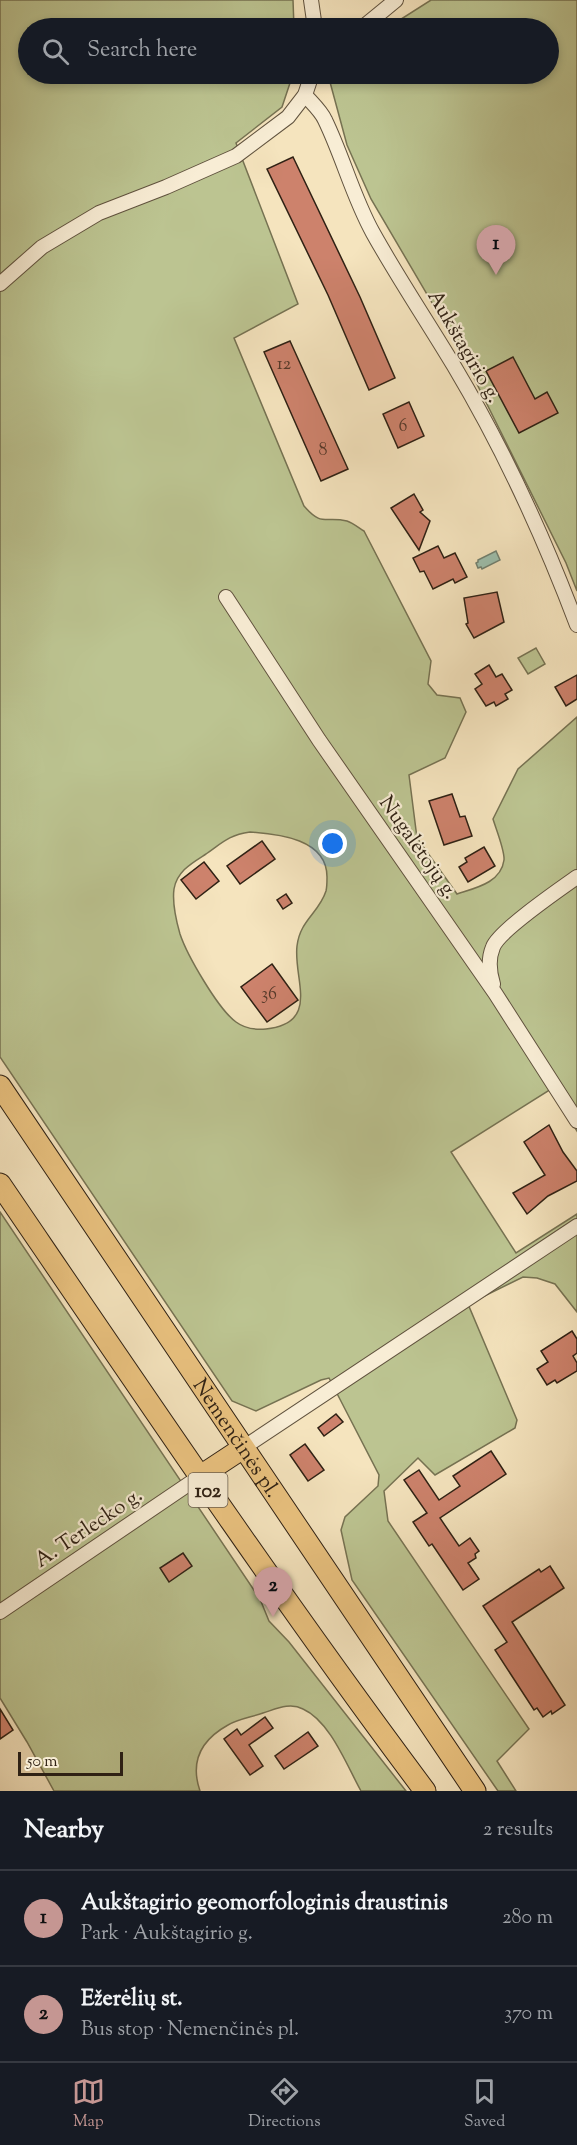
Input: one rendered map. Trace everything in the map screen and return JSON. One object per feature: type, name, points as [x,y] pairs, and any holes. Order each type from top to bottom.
[{"type":"main road","name":"Nemenčinės pl.","points":[[0,1086],[475,1791]]},
{"type":"main road","name":"102","points":[[0,1184],[199,1477],[347,1687],[425,1791]]},
{"type":"main road","points":[[199,1477],[243,1448]]},
{"type":"street","points":[[311,0],[314,18]]},
{"type":"street","points":[[374,18],[396,0]]},
{"type":"street","points":[[0,284],[42,247],[99,213],[236,156],[288,117],[305,95],[309,84]]},
{"type":"street","name":"Aukštagirio g.","points":[[305,95],[325,118],[350,184],[372,232],[454,367],[503,455],[528,506],[577,625]]},
{"type":"street","name":"Nugalėtojų g.","points":[[226,597],[319,740],[495,993],[577,1121]]},
{"type":"street","points":[[495,993],[489,969],[494,944],[514,924],[577,877]]},
{"type":"street","points":[[243,1448],[577,1226]]},
{"type":"street","name":"A. Terlecko g.","points":[[0,1612],[199,1477]]},
{"type":"green space","points":[[0,0],[293,0],[294,18],[18,18],[18,84],[290,84],[282,107],[236,143],[298,304],[234,338],[304,506],[320,519],[347,521],[364,531],[431,661],[428,684],[437,695],[460,698],[466,712],[445,758],[409,775],[417,838],[457,894],[479,887],[498,874],[502,868],[504,856],[493,819],[518,769],[577,717],[577,1131],[551,1089],[451,1152],[516,1253],[577,1214],[577,1312],[555,1284],[537,1278],[523,1277],[468,1304],[517,1420],[515,1428],[435,1475],[418,1458],[384,1491],[388,1521],[529,1729],[497,1761],[516,1791],[498,1791],[352,1580],[341,1530],[345,1517],[378,1486],[379,1475],[329,1378],[256,1411],[232,1401],[0,1057]],"holes":[[[250,832],[299,841],[319,854],[325,864],[326,889],[323,899],[299,937],[297,946],[301,998],[299,1009],[293,1018],[283,1025],[254,1029],[236,1022],[229,1015],[212,994],[196,968],[180,934],[175,912],[174,889],[178,877],[186,868],[231,837]]]},
{"type":"green space","points":[[431,0],[577,0],[577,591],[566,563],[461,352],[371,199],[347,145],[331,84],[559,84],[559,18],[403,18]]},
{"type":"green space","points":[[536,648],[545,664],[528,674],[518,658]]},
{"type":"green space","points":[[0,1212],[260,1599],[269,1621],[289,1642],[406,1791],[361,1791],[337,1745],[321,1723],[303,1709],[288,1706],[236,1721],[211,1738],[197,1761],[196,1771],[200,1791],[54,1791],[0,1698]]},
{"type":"shaded area","points":[[496,551],[500,560],[482,569],[478,568],[476,563],[478,560]]},
{"type":"building","points":[[293,157],[360,297],[395,378],[369,390],[328,295],[267,169]]},
{"type":"building","points":[[290,341],[348,469],[321,481],[264,352]]},
{"type":"building","points":[[513,357],[535,399],[547,392],[558,413],[519,433],[486,371]]},
{"type":"building","points":[[409,402],[424,436],[398,448],[383,414]]},
{"type":"building","points":[[414,494],[423,510],[420,512],[430,521],[419,550],[391,508]]},
{"type":"building","points":[[438,546],[444,558],[455,553],[467,577],[455,583],[453,579],[433,589],[424,571],[420,572],[413,558]]},
{"type":"building","points":[[497,592],[504,622],[474,638],[466,624],[468,623],[464,598]]},
{"type":"building","points":[[489,665],[496,677],[502,674],[512,690],[505,694],[508,699],[496,706],[494,702],[486,706],[475,689],[482,684],[475,674]]},
{"type":"building","points":[[577,675],[577,699],[566,706],[555,687]]},
{"type":"building","points":[[452,794],[460,817],[465,816],[472,836],[444,845],[429,801]]},
{"type":"building","points":[[262,841],[275,859],[240,884],[227,866]]},
{"type":"building","points":[[484,847],[495,866],[468,882],[459,867],[467,862],[465,858]]},
{"type":"building","points":[[204,862],[219,881],[196,899],[181,880]]},
{"type":"building","points":[[286,894],[292,903],[283,909],[277,900]]},
{"type":"building","points":[[272,964],[298,1000],[267,1022],[241,987]]},
{"type":"building","points":[[549,1125],[563,1152],[577,1171],[577,1181],[548,1196],[527,1214],[513,1193],[545,1175],[524,1142]]},
{"type":"building","points":[[572,1331],[577,1339],[577,1353],[573,1356],[577,1363],[577,1371],[557,1383],[555,1380],[547,1385],[537,1369],[548,1362],[541,1351]]},
{"type":"building","points":[[336,1414],[343,1422],[324,1436],[318,1428]]},
{"type":"building","points":[[305,1444],[324,1470],[308,1481],[290,1455]]},
{"type":"building","points":[[491,1451],[506,1474],[440,1518],[459,1546],[470,1538],[479,1551],[475,1554],[476,1558],[468,1563],[479,1579],[463,1590],[432,1544],[429,1546],[413,1522],[427,1513],[404,1480],[419,1470],[439,1500],[460,1486],[453,1476]]},
{"type":"building","points":[[183,1553],[192,1566],[169,1582],[160,1568]]},
{"type":"building","points":[[550,1566],[564,1588],[512,1622],[565,1705],[543,1717],[537,1708],[534,1710],[495,1650],[507,1642],[483,1606],[539,1569],[541,1572]]},
{"type":"building","points":[[0,1709],[13,1730],[0,1739]]},
{"type":"building","points":[[265,1717],[273,1728],[249,1745],[263,1766],[250,1775],[224,1739],[237,1729],[241,1735]]},
{"type":"building","points":[[308,1732],[318,1746],[284,1769],[275,1756]]},
{"type":"place","name":"Aukštagirio geomorfologinis draustinis","points":[[496,275]]},
{"type":"place","name":"Ežerėlių st.","points":[[273,1617]]}]
